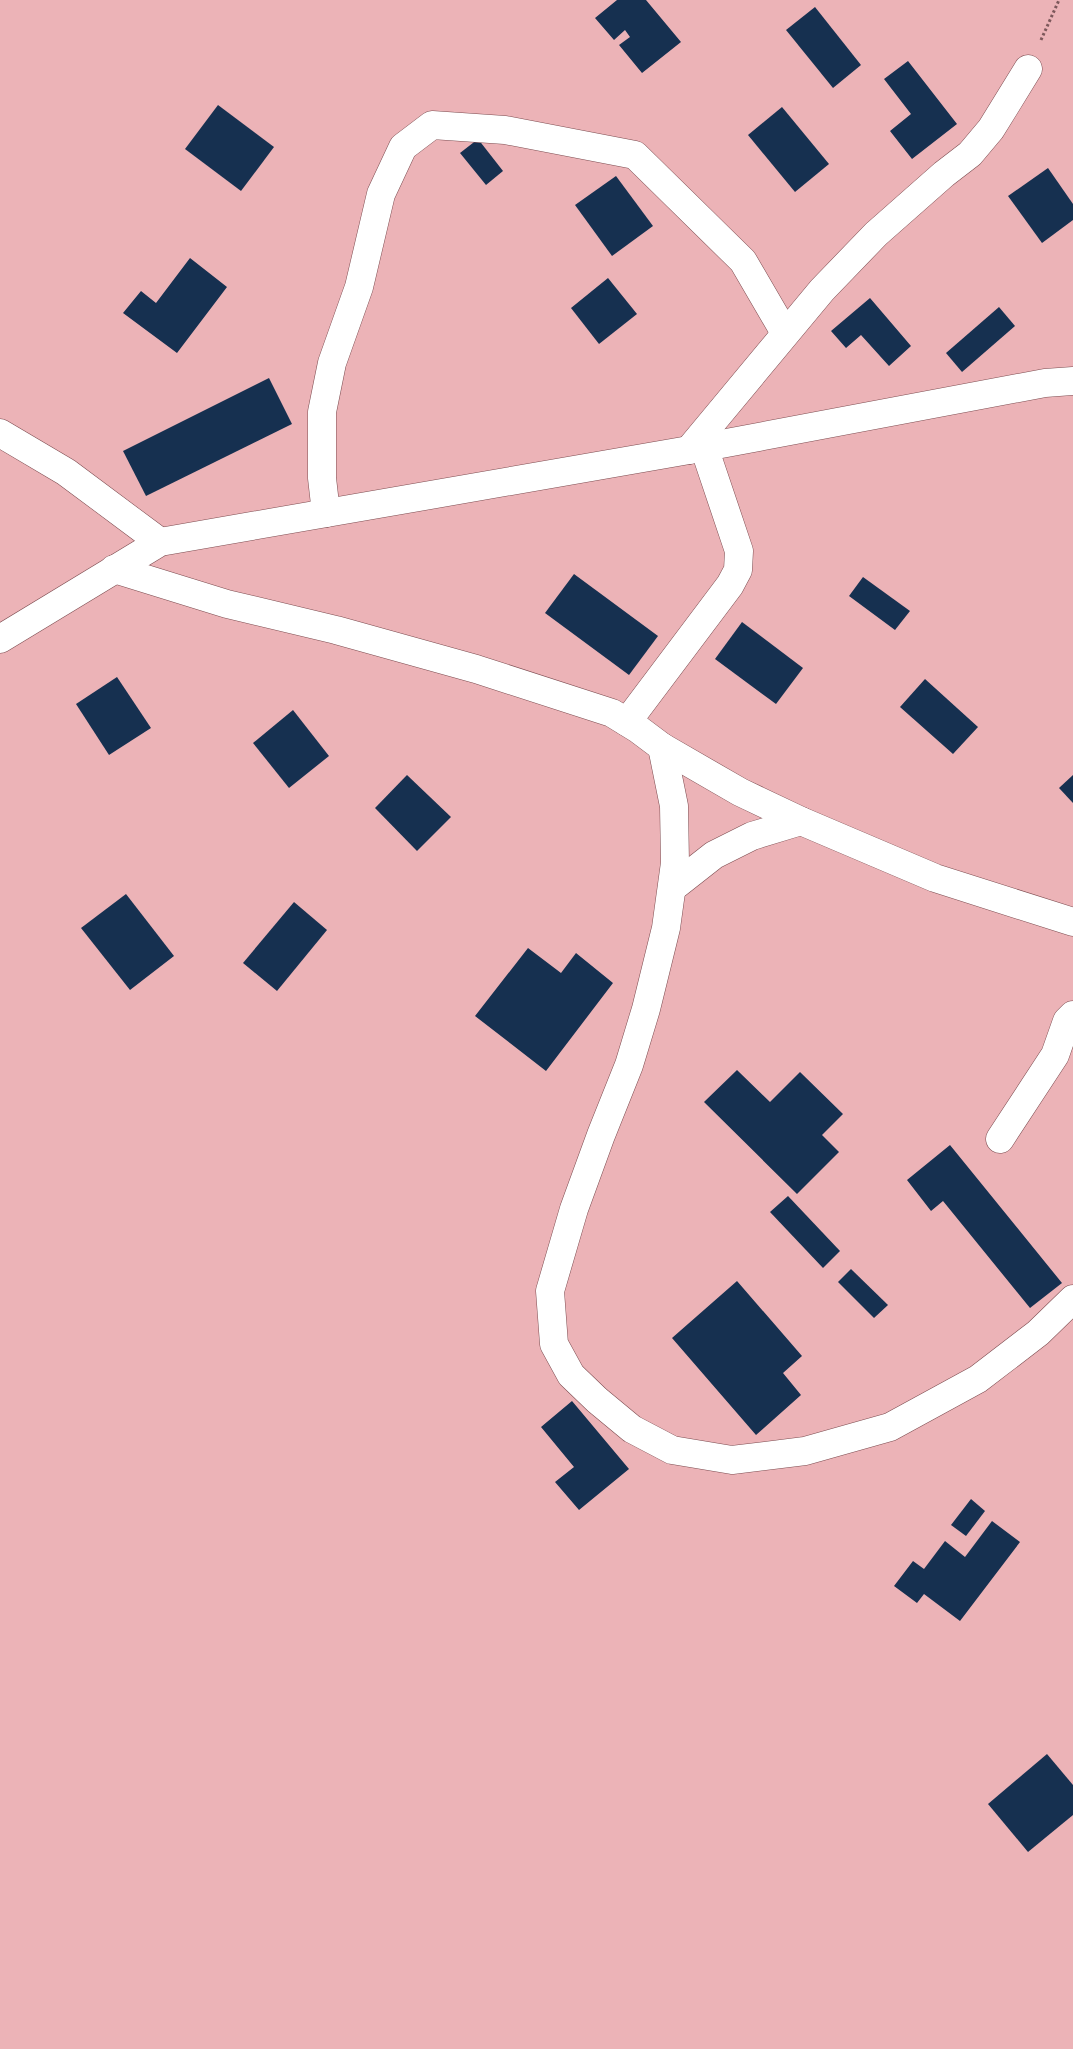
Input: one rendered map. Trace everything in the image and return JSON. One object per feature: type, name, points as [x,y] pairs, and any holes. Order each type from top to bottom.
[{"type":"street","points":[[697,448],[785,333],[822,290],[876,234],[944,174],[970,154],[991,130],[1028,69]]},
{"type":"street","points":[[326,513],[322,478],[322,412],[332,363],[359,287],[381,194],[403,147],[432,125],[505,130],[634,156],[743,261],[785,333]]},
{"type":"street","points":[[0,639],[160,542],[697,448],[1045,383],[1073,381]]},
{"type":"street","points":[[0,433],[66,472],[160,542]]},
{"type":"street","points":[[627,722],[730,585],[738,570],[739,551],[697,448]]},
{"type":"street","points":[[114,569],[226,604],[336,630],[476,669],[612,713],[662,747],[740,792],[801,821],[935,878],[1073,922]]},
{"type":"street","points":[[662,747],[674,806],[675,863],[666,928],[646,1009],[629,1065],[574,1209],[550,1291],[554,1344],[571,1375],[632,1429],[672,1450],[732,1460],[805,1451],[890,1427],[978,1379],[1038,1333],[1073,1299]]},
{"type":"street","points":[[672,888],[714,855],[752,836],[801,821]]},
{"type":"street","points":[[1000,1139],[1055,1055],[1067,1021],[1073,1015]]},
{"type":"path","points":[[1028,69],[1060,0]]},
{"type":"building","points":[[617,0],[646,0],[681,42],[642,73],[619,45],[630,37],[625,30],[614,40],[595,18]]},
{"type":"building","points":[[815,7],[861,65],[833,88],[786,30]]},
{"type":"building","points":[[908,61],[957,124],[912,159],[890,131],[911,114],[884,79]]},
{"type":"building","points":[[218,105],[274,147],[241,191],[185,149]]},
{"type":"building","points":[[782,107],[829,164],[795,192],[748,135]]},
{"type":"building","points":[[478,139],[503,171],[486,185],[460,153]]},
{"type":"building","points":[[1048,168],[1073,204],[1073,220],[1042,243],[1008,196]]},
{"type":"building","points":[[616,176],[653,226],[612,256],[575,205]]},
{"type":"building","points":[[190,258],[227,287],[177,353],[123,313],[141,291],[156,303]]},
{"type":"building","points":[[608,278],[637,314],[599,344],[571,308]]},
{"type":"building","points":[[870,298],[911,346],[889,366],[861,335],[846,348],[831,331]]},
{"type":"building","points":[[999,307],[1015,326],[962,372],[946,353]]},
{"type":"building","points":[[269,378],[292,424],[146,496],[123,451]]},
{"type":"building","points":[[574,574],[658,636],[629,675],[545,613]]},
{"type":"building","points":[[863,577],[910,611],[895,630],[849,596]]},
{"type":"building","points":[[742,622],[803,668],[776,704],[715,659]]},
{"type":"building","points":[[117,677],[151,728],[109,755],[76,704]]},
{"type":"building","points":[[925,679],[978,727],[953,754],[900,707]]},
{"type":"building","points":[[293,710],[329,756],[289,788],[253,743]]},
{"type":"building","points":[[407,775],[451,817],[417,851],[375,808]]},
{"type":"building","points":[[1073,775],[1073,803],[1059,788]]},
{"type":"building","points":[[126,894],[174,956],[130,990],[81,928]]},
{"type":"building","points":[[294,902],[327,930],[277,991],[243,963]]},
{"type":"building","points":[[528,948],[561,973],[576,953],[613,983],[546,1071],[475,1016]]},
{"type":"building","points":[[737,1070],[770,1102],[800,1072],[843,1114],[822,1135],[839,1152],[797,1194],[704,1102]]},
{"type":"building","points":[[950,1145],[1062,1283],[1030,1308],[943,1201],[931,1211],[907,1180]]},
{"type":"building","points":[[788,1196],[840,1251],[823,1268],[770,1212]]},
{"type":"building","points":[[851,1269],[888,1305],[874,1318],[838,1282]]},
{"type":"building","points":[[737,1281],[802,1356],[783,1373],[801,1395],[756,1435],[672,1338]]},
{"type":"building","points":[[572,1401],[629,1469],[579,1510],[555,1482],[574,1467],[541,1427]]},
{"type":"building","points":[[971,1499],[985,1511],[966,1536],[951,1525]]},
{"type":"building","points":[[992,1521],[1020,1542],[960,1621],[924,1594],[917,1603],[894,1586],[913,1561],[924,1569],[945,1541],[965,1557]]},
{"type":"building","points":[[1047,1754],[1073,1785],[1073,1815],[1028,1852],[988,1804]]}]
